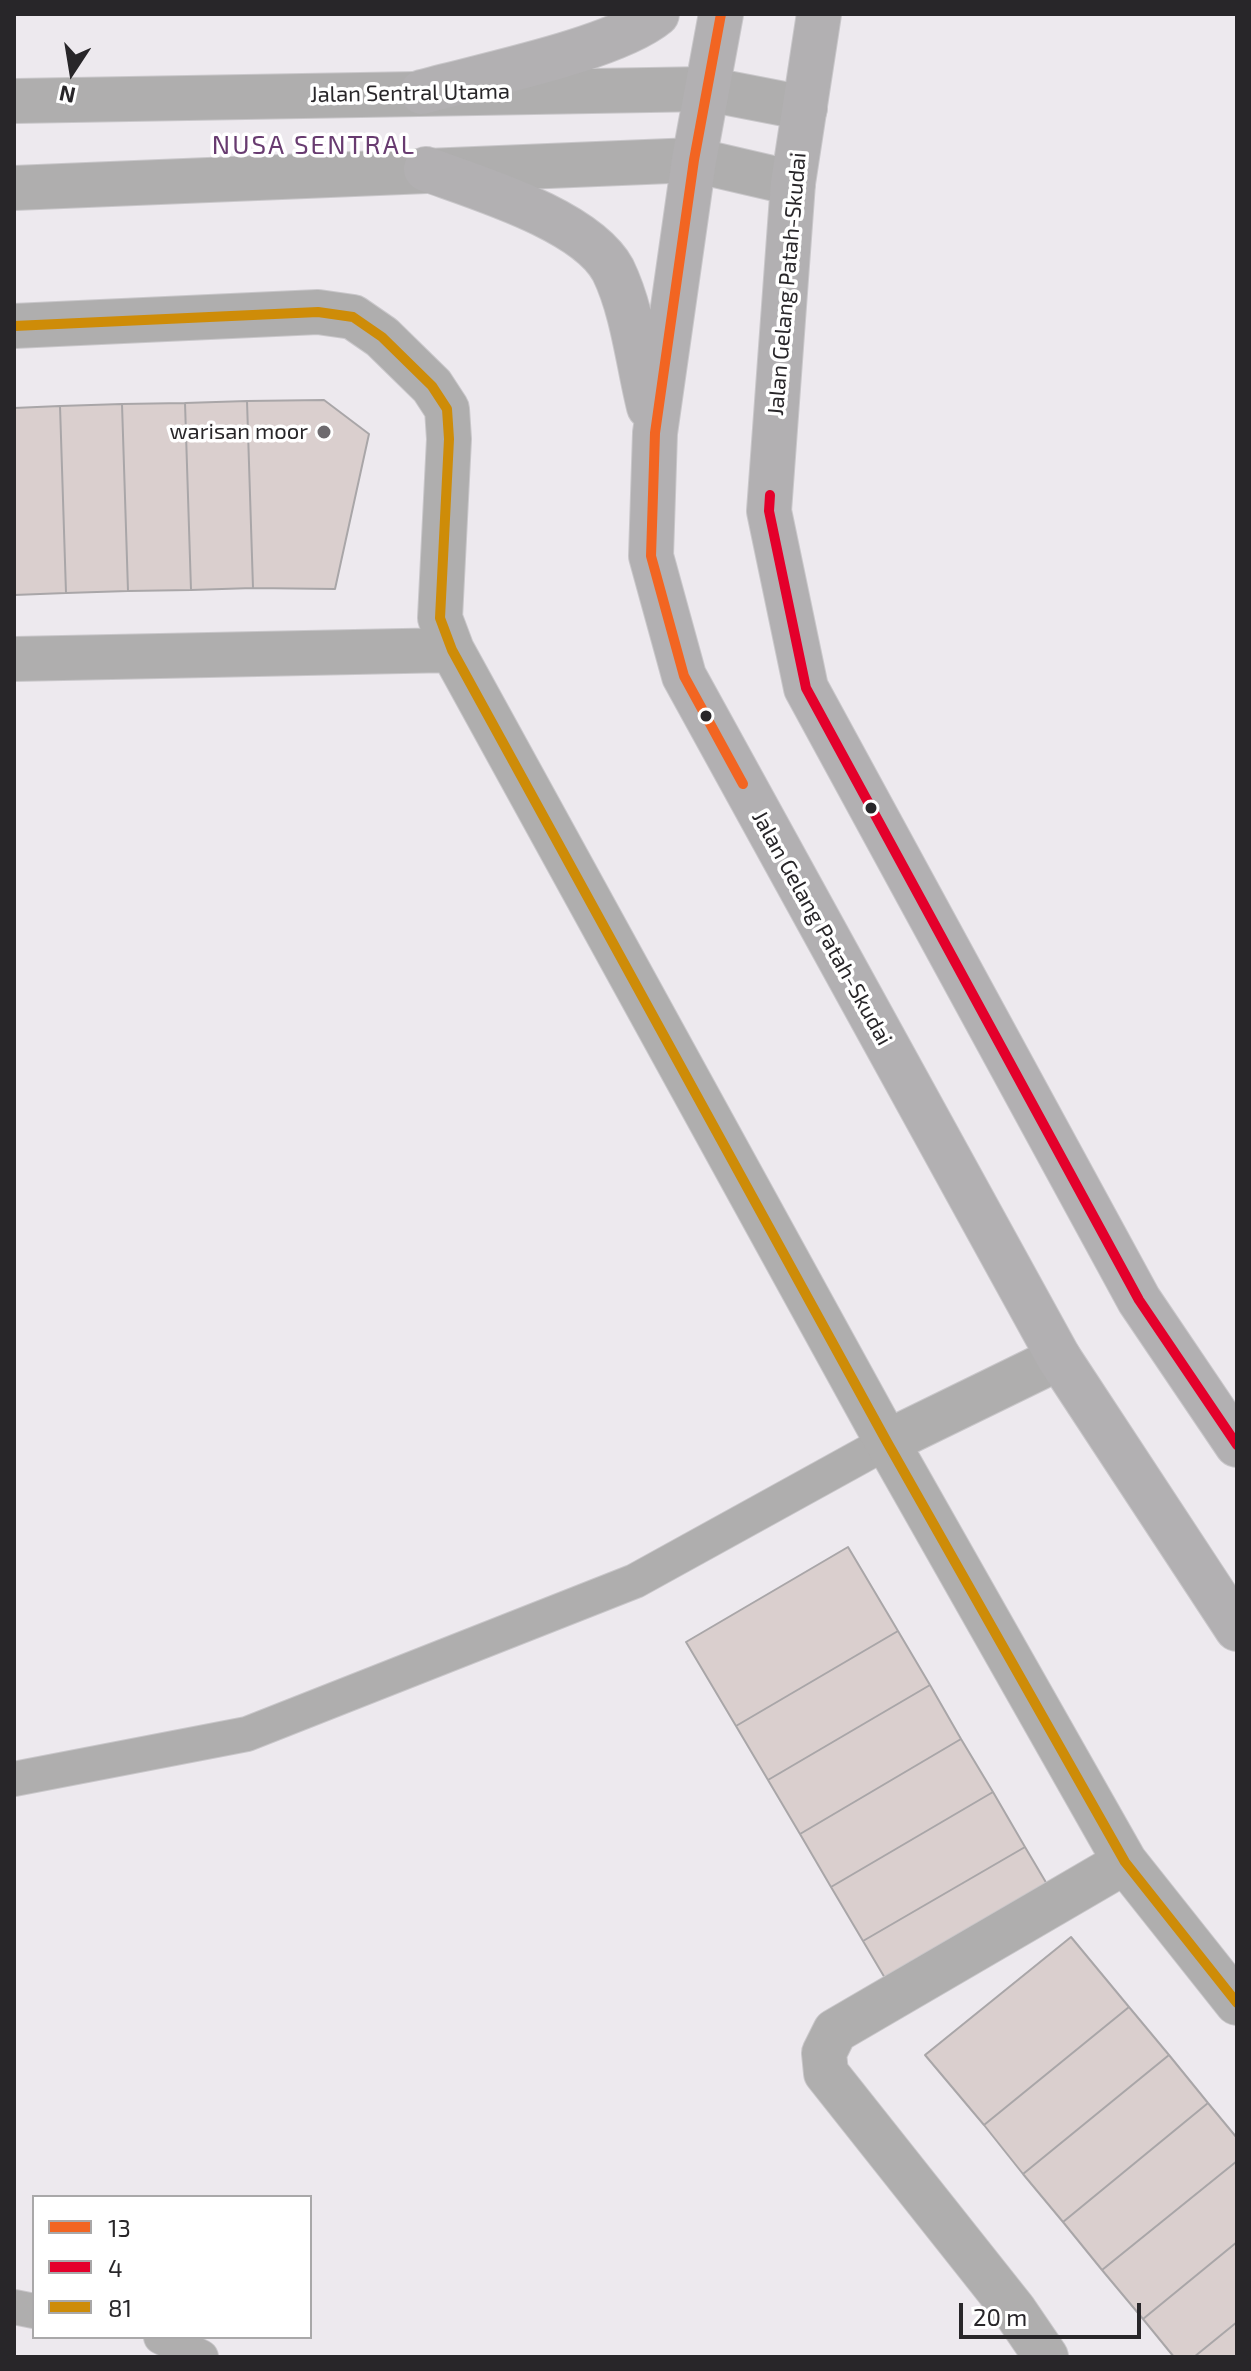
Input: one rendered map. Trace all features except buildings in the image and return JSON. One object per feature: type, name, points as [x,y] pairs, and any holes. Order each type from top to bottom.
[{"type":"main road","points":[[422,92],[605,40],[640,28],[657,14]]},
{"type":"main road","name":"Jalan Gelang Patah-Skudai","points":[[721,14],[694,160],[655,433],[651,556],[684,676],[1059,1358],[1237,1629]]},
{"type":"main road","name":"Jalan Gelang Patah-Skudai","points":[[819,14],[793,183],[769,511],[806,688],[1139,1300],[1237,1445]]},
{"type":"main road","points":[[426,169],[523,205],[576,233],[612,268],[625,305],[655,433]]},
{"type":"street","name":"Jalan Sentral Utama","points":[[14,101],[707,89],[805,108]]},
{"type":"street","points":[[14,188],[694,160],[793,183]]},
{"type":"street","points":[[14,326],[318,312],[353,317],[382,337],[432,386],[447,409],[449,439],[440,618],[452,650],[887,1442],[1125,1862],[1237,2003]]},
{"type":"street","points":[[14,659],[452,650]]},
{"type":"street","points":[[887,1442],[1059,1358]]},
{"type":"street","points":[[1046,2357],[1014,2310],[826,2073],[824,2053],[835,2031],[1125,1862]]},
{"type":"lane","points":[[14,1779],[247,1734],[635,1581],[887,1442]]},
{"type":"lane","points":[[165,2339],[201,2357]]},
{"type":"transit line","name":"13","points":[[721,14],[694,160],[655,433],[651,556],[684,676],[743,784]]},
{"type":"transit line","name":"81","points":[[14,326],[318,312],[353,317],[382,337],[432,386],[447,409],[449,439],[440,618],[452,650],[887,1442],[1125,1862],[1237,2003]]},
{"type":"transit line","name":"4","points":[[770,495],[769,511],[806,688],[1139,1300],[1237,1445]]},
{"type":"place","name":"warisan moor","points":[[324,432]]},
{"type":"district","name":"NUSA SENTRAL","points":[[314,145]]}]
